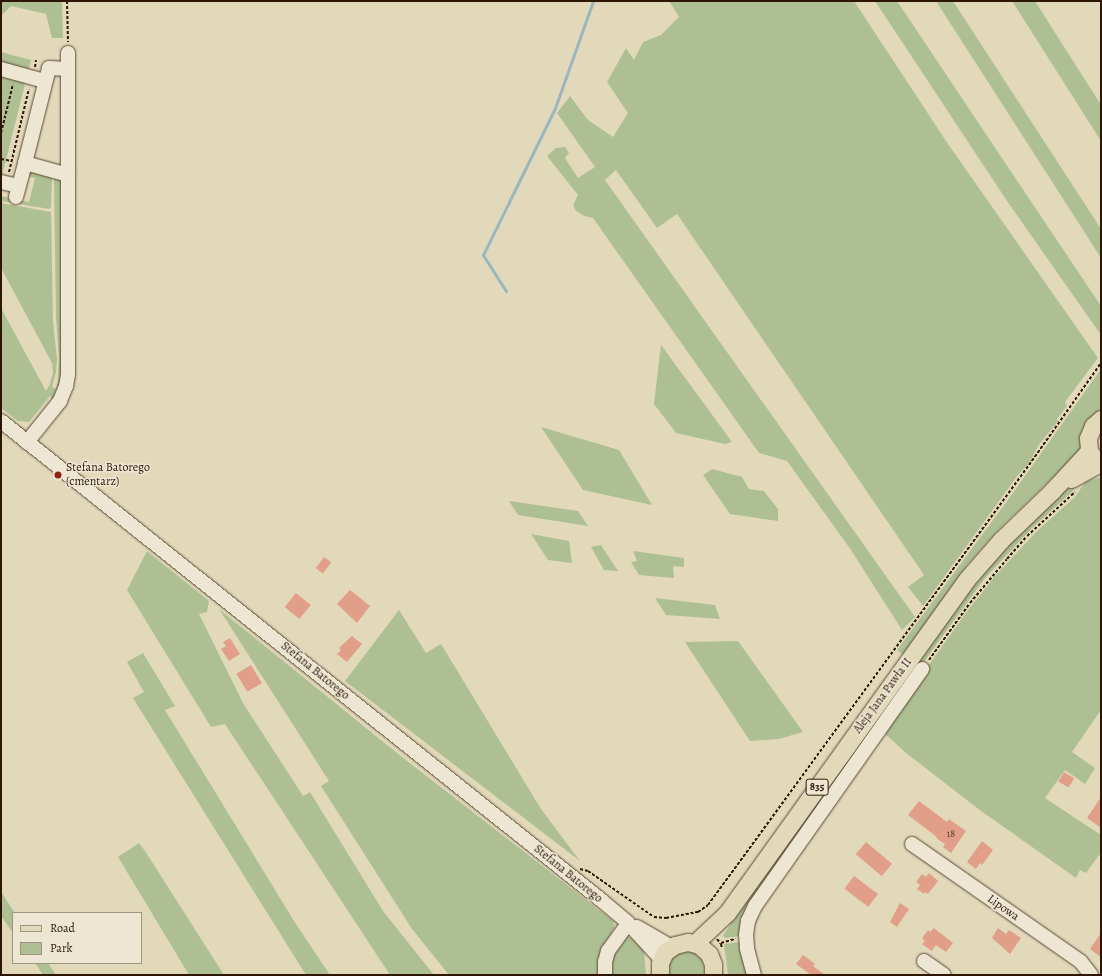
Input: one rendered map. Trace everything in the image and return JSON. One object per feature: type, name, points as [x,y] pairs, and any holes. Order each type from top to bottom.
[{"type":"main road","name":"835","points":[[1097,459],[1087,441],[1089,431],[1095,423],[1101,419]]},
{"type":"main road","name":"Aleja Jana Pawła II","points":[[695,943],[727,913],[967,579],[1001,540],[1052,491],[1097,459]]},
{"type":"main road","name":"Aleja Jana Pawła II","points":[[715,949],[727,913]]},
{"type":"main road","points":[[664,960],[683,942],[695,943],[715,949],[713,975]]},
{"type":"street","points":[[27,442],[56,406],[64,391],[67,380],[68,53]]},
{"type":"street","points":[[11,187],[25,163],[39,79],[48,68],[68,68]]},
{"type":"street","points":[[1,69],[39,79]]},
{"type":"street","points":[[25,163],[68,175]]},
{"type":"street","name":"Stefana Batorego","points":[[1,421],[572,876],[628,923],[664,960]]},
{"type":"street","points":[[754,975],[746,938],[748,921],[755,906],[922,670]]},
{"type":"street","name":"Lipowa","points":[[912,844],[1081,962],[1091,975]]},
{"type":"street","points":[[605,975],[608,951],[615,938],[628,923]]},
{"type":"street","points":[[924,961],[944,975]]},
{"type":"path","points":[[67,1],[68,53]]},
{"type":"path","points":[[11,187],[39,79],[36,60]]},
{"type":"path","points":[[1,133],[16,73]]},
{"type":"path","points":[[572,876],[580,869],[584,868],[654,917],[666,918],[698,912],[708,905],[1029,465],[1101,363]]},
{"type":"path","points":[[922,670],[987,582],[1027,536],[1070,498]]},
{"type":"path","points":[[715,949],[746,938]]},
{"type":"green space","points":[[1,1],[62,1],[63,38],[52,38],[46,14],[11,6],[1,16]]},
{"type":"green space","points":[[669,1],[854,1],[948,144],[1098,358],[1065,402],[1067,406],[1057,419],[1058,421],[1038,446],[1030,462],[1018,475],[923,606],[908,587],[924,575],[677,214],[657,228],[616,170],[605,180],[915,617],[902,630],[851,550],[787,461],[759,453],[593,218],[584,216],[576,211],[573,205],[578,195],[547,156],[556,148],[565,147],[569,153],[565,158],[578,178],[595,167],[557,113],[570,96],[588,120],[613,137],[628,113],[607,82],[626,48],[634,60],[643,42],[661,35],[679,17]]},
{"type":"green space","points":[[875,1],[897,1],[1101,306],[1101,335],[1007,201]]},
{"type":"green space","points":[[936,1],[953,1],[1101,229],[1101,258]]},
{"type":"green space","points":[[1012,1],[1035,1],[1101,105],[1101,141]]},
{"type":"green space","points":[[1,52],[31,60],[1,180]]},
{"type":"green space","points":[[29,171],[59,178],[62,181],[64,190],[61,389],[37,422],[35,421],[52,399],[50,396],[29,422],[18,421],[1,408],[1,308],[46,391],[53,373],[52,363],[1,268],[1,203],[51,212],[53,322],[57,359],[56,372],[52,387],[56,389],[58,382],[59,356],[56,318],[54,178],[52,177],[51,207],[49,209],[1,201],[1,196],[29,202],[35,178],[27,176]]},
{"type":"green space","points":[[661,345],[732,442],[725,444],[676,433],[654,404]]},
{"type":"green space","points":[[1101,369],[1101,414],[1083,449],[998,530],[967,565],[905,656],[897,650],[1010,497]]},
{"type":"green space","points":[[541,427],[619,450],[652,505],[583,490]]},
{"type":"green space","points":[[712,469],[742,477],[749,489],[764,491],[778,509],[778,521],[730,514],[703,475]]},
{"type":"green space","points":[[1101,477],[1101,710],[1072,752],[1095,768],[1085,784],[1065,770],[1045,798],[1101,835],[1101,856],[1099,855],[1086,873],[1080,870],[1076,878],[981,811],[906,753],[882,731],[965,614],[996,575],[1037,531],[1075,497],[1085,482]]},
{"type":"green space","points":[[1080,478],[1081,479],[1071,493],[1032,528],[986,577],[829,797],[741,936],[725,938],[723,936],[748,896],[977,577],[1043,508]]},
{"type":"green space","points":[[509,501],[578,511],[588,526],[518,515]]},
{"type":"green space","points":[[531,534],[569,541],[572,563],[548,560]]},
{"type":"green space","points":[[601,545],[618,571],[604,570],[591,547]]},
{"type":"green space","points":[[147,551],[209,601],[207,612],[199,614],[243,703],[303,796],[310,792],[383,911],[434,975],[390,975],[225,724],[211,727],[127,590]]},
{"type":"green space","points":[[633,551],[684,558],[684,567],[673,566],[674,578],[639,575],[631,562],[637,561]]},
{"type":"green space","points":[[655,598],[715,605],[720,619],[666,615]]},
{"type":"green space","points":[[219,609],[397,753],[613,921],[615,927],[607,941],[600,975],[449,975],[412,929],[321,786],[329,781]]},
{"type":"green space","points":[[399,610],[426,653],[441,644],[541,809],[580,861],[345,681]]},
{"type":"green space","points":[[738,641],[803,732],[779,739],[750,741],[685,642]]},
{"type":"green space","points":[[143,653],[175,706],[165,710],[294,921],[330,975],[306,975],[133,698],[144,692],[127,662]]},
{"type":"green space","points":[[139,843],[224,975],[189,975],[118,857]]},
{"type":"green space","points":[[1,892],[14,912],[12,912],[12,932],[1,916]]},
{"type":"green space","points":[[628,937],[644,949],[646,975],[612,975],[613,956],[625,938]]},
{"type":"green space","points":[[740,942],[751,975],[728,975],[724,944]]},
{"type":"green space","points":[[680,951],[692,951],[701,958],[705,970],[703,975],[669,975],[668,965],[670,959]]},
{"type":"green space","points":[[36,964],[49,964],[56,975],[43,975]]},
{"type":"building","points":[[324,557],[331,562],[323,574],[316,568]]},
{"type":"building","points":[[350,590],[370,606],[357,623],[337,604]]},
{"type":"building","points":[[296,593],[311,605],[299,619],[285,607]]},
{"type":"building","points":[[352,636],[362,644],[347,662],[337,654],[341,650],[339,648]]},
{"type":"building","points":[[230,638],[240,654],[229,661],[221,649],[226,646],[223,642]]},
{"type":"building","points":[[251,665],[262,683],[247,692],[236,674]]},
{"type":"building","points":[[1064,772],[1074,778],[1069,788],[1058,781]]},
{"type":"building","points":[[1101,797],[1101,828],[1087,818]]},
{"type":"building","points":[[919,801],[947,822],[949,819],[966,831],[951,853],[943,847],[945,844],[908,815]]},
{"type":"building","points":[[982,841],[993,850],[982,865],[980,863],[976,869],[967,862]]},
{"type":"building","points":[[866,842],[892,864],[882,876],[856,854]]},
{"type":"building","points":[[929,873],[938,881],[928,894],[925,892],[924,894],[917,889],[920,885],[916,882],[922,874],[926,877]]},
{"type":"building","points":[[854,876],[878,894],[868,907],[844,889]]},
{"type":"building","points":[[900,903],[909,909],[897,927],[890,922]]},
{"type":"building","points":[[934,928],[953,943],[946,952],[936,945],[932,951],[922,944],[925,941],[922,938],[928,930],[930,932]]},
{"type":"building","points":[[998,928],[1006,934],[1009,930],[1021,938],[1010,954],[992,938]]},
{"type":"building","points":[[1101,933],[1101,957],[1090,949]]},
{"type":"building","points":[[803,955],[815,964],[813,966],[825,975],[811,975],[796,964]]},
{"type":"waterway","points":[[506,291],[483,255],[555,108],[593,1]]},
{"type":"place","name":"Stefana Batorego (cmentarz)","points":[[58,475]]}]
